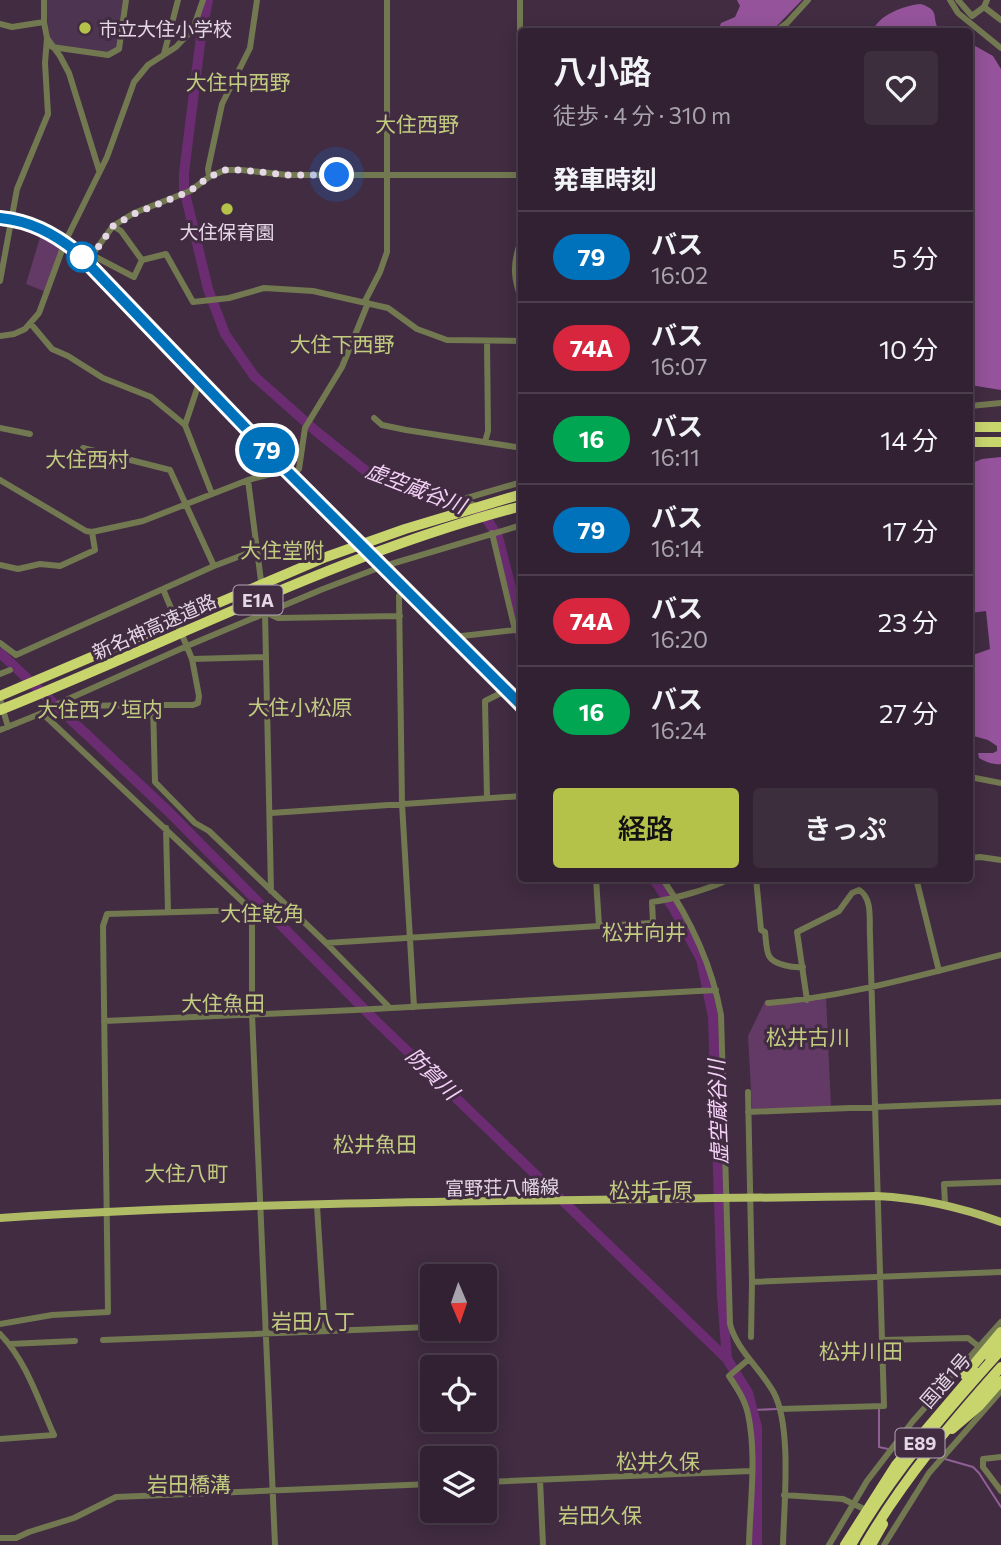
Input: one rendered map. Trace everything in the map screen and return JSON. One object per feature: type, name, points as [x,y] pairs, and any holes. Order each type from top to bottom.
[{"type":"highway","points":[[973,428],[996,427]]},
{"type":"highway","points":[[973,442],[1001,442]]},
{"type":"highway","name":"新名神高速道路","points":[[0,698],[326,557],[405,529],[518,495]]},
{"type":"highway","name":"新名神高速道路","points":[[0,710],[340,565],[419,537],[518,507]]},
{"type":"highway","points":[[941,1410],[954,1389],[1001,1332]]},
{"type":"highway","name":"国道1号","points":[[845,1545],[896,1465],[1001,1343]]},
{"type":"highway","name":"E89","points":[[851,1545],[895,1475],[951,1405],[1001,1350]]},
{"type":"highway","name":"E89","points":[[865,1545],[927,1453],[1001,1367]]},
{"type":"highway","name":"国道1号","points":[[872,1545],[898,1500],[952,1429],[1001,1374]]},
{"type":"highway","points":[[952,1429],[979,1406],[1001,1381]]},
{"type":"main road","name":"富野荘八幡線","points":[[0,1218],[107,1211],[260,1207],[877,1196],[945,1203],[1001,1222]]},
{"type":"street","points":[[0,281],[18,189],[48,114],[44,0]]},
{"type":"street","points":[[52,47],[108,55],[119,49],[126,0]]},
{"type":"street","points":[[164,54],[178,0]]},
{"type":"street","points":[[0,337],[14,334],[31,324],[39,313],[65,242],[107,157],[134,82],[148,65],[176,47],[193,29],[203,0]]},
{"type":"street","points":[[209,177],[208,169],[222,104],[250,48],[257,0]]},
{"type":"street","points":[[0,480],[92,532],[143,521],[248,480],[299,469],[305,428],[341,367],[387,252],[387,0]]},
{"type":"street","points":[[520,0],[520,28]]},
{"type":"street","points":[[780,28],[808,0]]},
{"type":"street","points":[[950,0],[958,13],[1001,48]]},
{"type":"street","points":[[958,0],[972,16],[986,4],[1001,20]]},
{"type":"street","points":[[0,24],[12,27],[44,22]]},
{"type":"street","points":[[47,38],[69,73],[99,170]]},
{"type":"street","points":[[85,261],[92,256],[113,226],[134,214],[190,191],[209,177],[225,170],[288,175],[518,175]]},
{"type":"street","points":[[0,218],[31,223],[65,242],[403,589],[518,702]]},
{"type":"street","points":[[113,226],[121,231],[142,260]]},
{"type":"street","points":[[518,248],[514,281],[518,292]]},
{"type":"street","points":[[142,260],[166,254],[193,302],[229,298],[264,289],[313,291],[388,308],[417,329],[447,340],[518,341]]},
{"type":"street","points":[[92,256],[134,277],[142,260]]},
{"type":"street","points":[[31,324],[52,349],[103,377],[151,397],[185,425],[212,494]]},
{"type":"street","points":[[485,442],[488,431],[487,342]]},
{"type":"street","points":[[185,425],[201,380]]},
{"type":"street","points":[[973,406],[1001,403]]},
{"type":"street","points":[[374,418],[382,425],[406,430],[518,447]]},
{"type":"street","points":[[0,428],[30,434]]},
{"type":"street","points":[[83,447],[170,470],[214,566]]},
{"type":"street","points":[[248,480],[265,612],[271,891]]},
{"type":"street","points":[[502,530],[484,509],[464,501],[518,483]]},
{"type":"street","points":[[0,730],[265,612],[382,567],[518,526]]},
{"type":"street","points":[[0,565],[18,569],[40,564],[66,565],[95,550],[92,532]]},
{"type":"street","points":[[453,637],[515,630],[492,533]]},
{"type":"street","points":[[0,643],[16,655],[214,566],[256,550]]},
{"type":"street","points":[[66,700],[71,706],[198,703],[192,659],[163,589]]},
{"type":"street","points":[[403,589],[399,596],[402,804],[414,1007]]},
{"type":"street","points":[[265,612],[278,618],[400,616]]},
{"type":"street","points":[[192,659],[266,657]]},
{"type":"street","points":[[0,674],[10,670]]},
{"type":"street","points":[[487,797],[485,701],[508,691]]},
{"type":"street","points":[[0,698],[8,727]]},
{"type":"street","points":[[153,705],[155,782],[195,823],[209,831],[326,943],[390,1008]]},
{"type":"street","points":[[42,713],[252,912],[252,1014],[275,1545]]},
{"type":"street","points":[[973,778],[1001,783]]},
{"type":"street","points":[[271,813],[518,796]]},
{"type":"street","points":[[166,828],[168,912]]},
{"type":"street","points":[[973,858],[1001,860]]},
{"type":"street","points":[[596,882],[599,926]]},
{"type":"street","points":[[665,882],[695,935],[716,990],[721,1015],[723,1199],[730,1324],[733,1336],[773,1391],[780,1409],[784,1451],[783,1545]]},
{"type":"street","points":[[326,943],[653,923],[652,902],[675,898],[719,882]]},
{"type":"street","points":[[756,882],[761,930],[765,932],[771,960],[788,966],[803,967]]},
{"type":"street","points":[[917,882],[939,971]]},
{"type":"street","points":[[780,1409],[884,1406],[872,987],[867,899],[864,892],[859,890],[852,893],[839,911],[797,932],[807,1000]]},
{"type":"street","points":[[0,1324],[52,1315],[108,1312],[103,926],[107,914],[252,912]]},
{"type":"street","points":[[768,1003],[807,1000],[872,987],[1001,955]]},
{"type":"street","points":[[104,1021],[716,990]]},
{"type":"street","points":[[748,1092],[751,1337]]},
{"type":"street","points":[[748,1112],[1001,1102]]},
{"type":"street","points":[[945,1203],[944,1184],[1001,1182]]},
{"type":"street","points":[[317,1206],[325,1331]]},
{"type":"street","points":[[752,1282],[1001,1272]]},
{"type":"street","points":[[830,1545],[852,1503],[913,1422],[981,1348],[1001,1322]]},
{"type":"street","points":[[103,1340],[420,1327]]},
{"type":"street","points":[[0,1334],[10,1344],[54,1435],[0,1439]]},
{"type":"street","points":[[882,1340],[968,1338],[981,1348]]},
{"type":"street","points":[[10,1344],[75,1341]]},
{"type":"street","points":[[749,1359],[729,1376],[742,1396],[748,1414],[751,1471],[749,1545]]},
{"type":"street","points":[[884,1545],[929,1473],[1001,1391]]},
{"type":"street","points":[[1001,1457],[983,1459],[983,1467],[1001,1491]]},
{"type":"street","points":[[497,1482],[751,1471]]},
{"type":"street","points":[[540,1480],[543,1545]]},
{"type":"street","points":[[0,1538],[16,1538],[74,1518],[116,1497],[420,1484]]},
{"type":"street","points":[[784,1495],[843,1500],[862,1508]]},
{"type":"street","points":[[887,1523],[892,1529]]},
{"type":"street","points":[[21,1535],[25,1545]]},
{"type":"shaded area","name":"市立大住小学校","points":[[46,0],[124,0],[118,47],[108,53],[54,45],[49,39]]},
{"type":"shaded area","points":[[737,0],[802,0],[775,28],[719,28],[721,23],[735,17],[740,6]]},
{"type":"shaded area","points":[[921,4],[931,9],[938,28],[874,28],[880,20],[907,6]]},
{"type":"shaded area","points":[[973,45],[993,56],[1001,69],[1001,390],[973,385]]},
{"type":"shaded area","points":[[41,234],[63,247],[46,292],[26,284]]},
{"type":"shaded area","points":[[1001,457],[1001,764],[979,758],[978,753],[993,753],[997,751],[997,746],[973,736],[973,655],[990,649],[986,611],[973,613],[973,463]]},
{"type":"shaded area","points":[[826,997],[831,1107],[752,1109],[748,1036],[765,1001]]},
{"type":"waterway","name":"虚空蔵谷川","points":[[208,0],[201,36],[184,189],[208,289],[225,334],[254,376],[366,471],[403,486],[465,504],[483,513],[498,537],[518,624]]},
{"type":"waterway","name":"防賀川","points":[[0,653],[168,811],[375,1020],[727,1359],[748,1393],[757,1427],[757,1545]]},
{"type":"waterway","name":"虚空蔵谷川","points":[[656,882],[701,959],[713,1017],[722,1296],[727,1359]]},
{"type":"waterway","points":[[753,1410],[777,1409]]},
{"type":"waterway","points":[[879,1409],[879,1447],[888,1449]]},
{"type":"waterway","points":[[945,1459],[973,1467],[1001,1507]]},
{"type":"bus line","name":"79","points":[[0,218],[31,223],[77,252],[286,470],[518,702]]},
{"type":"place","name":"市立大住小学校","points":[[85,28]]},
{"type":"place","name":"大住保育園","points":[[227,209]]},
{"type":"district","name":"大住中西野","points":[[238,81]]},
{"type":"district","name":"大住西野","points":[[417,123]]},
{"type":"district","name":"大住下西野","points":[[342,343]]},
{"type":"district","name":"大住西村","points":[[87,458]]},
{"type":"district","name":"大住堂附","points":[[282,549]]},
{"type":"district","name":"大住小松原","points":[[300,706]]},
{"type":"district","name":"大住西ノ垣内","points":[[100,708]]},
{"type":"district","name":"大住乾角","points":[[262,912]]},
{"type":"district","name":"松井向井","points":[[644,931]]},
{"type":"district","name":"大住魚田","points":[[223,1002]]},
{"type":"district","name":"松井古川","points":[[808,1036]]},
{"type":"district","name":"松井魚田","points":[[375,1143]]},
{"type":"district","name":"大住八町","points":[[186,1172]]},
{"type":"district","name":"松井千原","points":[[651,1189]]},
{"type":"district","name":"岩田八丁","points":[[313,1320]]},
{"type":"district","name":"松井川田","points":[[861,1350]]},
{"type":"district","name":"松井久保","points":[[658,1460]]},
{"type":"district","name":"岩田橋溝","points":[[189,1483]]},
{"type":"district","name":"岩田久保","points":[[600,1514]]},
{"type":"route","points":[[82,257],[85,261],[92,256],[113,226],[134,214],[180,196],[225,170],[288,175],[337,175]]}]
